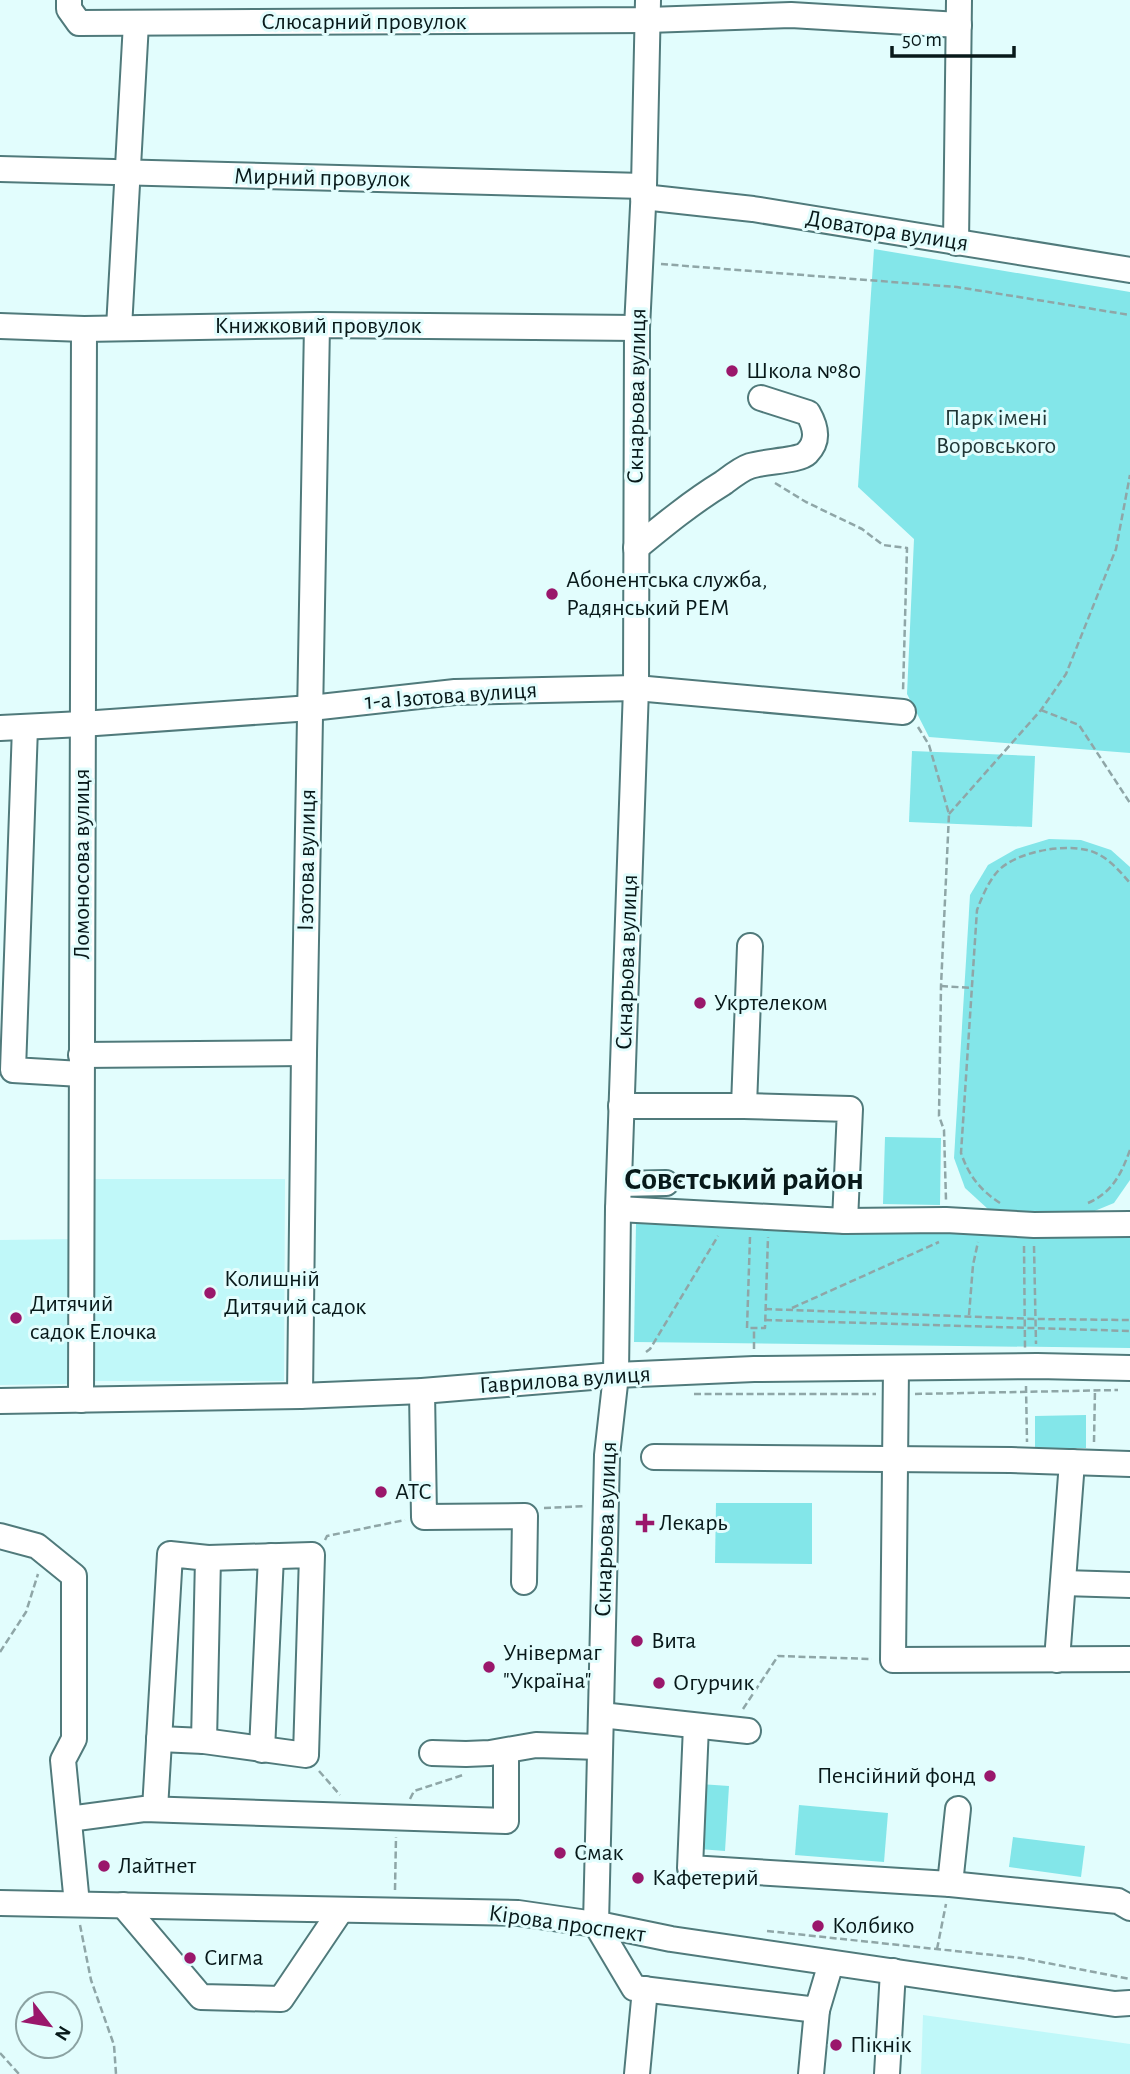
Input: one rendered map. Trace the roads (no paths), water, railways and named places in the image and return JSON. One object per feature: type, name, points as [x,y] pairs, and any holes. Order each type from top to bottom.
[{"type":"street","name":"Слюсарний провулок","points":[[69,0],[69,9],[79,23],[648,10],[959,25]]},
{"type":"street","points":[[956,243],[959,0]]},
{"type":"street","name":"Скнарьова вулиця","points":[[596,1924],[607,1455],[616,1375],[618,1209],[636,688],[637,328],[648,10]]},
{"type":"street","points":[[119,328],[136,23]]},
{"type":"street","name":"Мирний провулок","points":[[0,169],[643,191]]},
{"type":"street","name":"Доватора вулиця","points":[[643,191],[1130,270]]},
{"type":"street","name":"Книжковий провулок","points":[[0,327],[84,329],[317,325],[637,328]]},
{"type":"street","name":"Ізотова вулиця","points":[[299,1396],[317,325]]},
{"type":"street","name":"Ломоносова вулиця","points":[[81,1400],[84,329]]},
{"type":"street","points":[[636,548],[704,495],[748,466],[800,458],[810,451],[815,441],[815,425],[808,413],[761,398]]},
{"type":"street","name":"1-а Ізотова вулиця","points":[[0,728],[311,708],[455,692],[636,688],[903,712]]},
{"type":"street","points":[[25,727],[13,1070],[304,1053]]},
{"type":"street","points":[[744,1106],[750,946]]},
{"type":"street","points":[[621,1106],[850,1109],[845,1221]]},
{"type":"street","points":[[619,1184],[666,1183]]},
{"type":"street","points":[[618,1209],[946,1229],[983,1222],[1029,1225],[1130,1224]]},
{"type":"street","name":"Гаврилова вулиця","points":[[0,1401],[422,1391],[616,1375],[754,1369],[1032,1366],[1095,1379],[1129,1379]]},
{"type":"street","points":[[896,1368],[893,1660],[1130,1659]]},
{"type":"street","points":[[422,1391],[424,1517],[524,1516],[524,1583]]},
{"type":"street","points":[[654,1457],[1130,1464]]},
{"type":"street","points":[[1057,1660],[1063,1583],[1083,1463]]},
{"type":"street","points":[[0,1536],[37,1546],[74,1576],[74,1739],[63,1760],[77,1904]]},
{"type":"street","points":[[155,1809],[159,1739],[170,1553],[208,1558],[312,1555],[306,1755],[204,1741],[159,1739]]},
{"type":"street","points":[[262,1750],[271,1556]]},
{"type":"street","points":[[204,1741],[208,1558]]},
{"type":"street","points":[[1063,1583],[1130,1585]]},
{"type":"street","points":[[601,1715],[739,1730]]},
{"type":"street","points":[[696,1726],[690,1868],[950,1884],[1118,1901],[1130,1908]]},
{"type":"street","points":[[432,1753],[506,1751],[537,1745],[600,1747]]},
{"type":"street","points":[[69,1819],[155,1809],[506,1821],[506,1751]]},
{"type":"street","points":[[950,1884],[958,1809]]},
{"type":"street","name":"Кірова проспект","points":[[0,1903],[518,1913],[831,1963],[1115,2004],[1130,2003]]},
{"type":"street","points":[[123,1905],[201,1997],[281,1999],[341,1910]]},
{"type":"street","points":[[596,1924],[634,1988],[817,2010]]},
{"type":"street","points":[[811,2074],[817,2010],[831,1963]]},
{"type":"street","points":[[887,2074],[894,1971]]},
{"type":"street","points":[[637,2074],[645,1989]]},
{"type":"place","name":"Школа №80","points":[[732,371]]},
{"type":"place","name":"Абонентська служба, Радянський РЕМ","points":[[552,594]]},
{"type":"place","name":"Укртелеком","points":[[700,1003]]},
{"type":"place","name":"Колишній Дитячий садок","points":[[210,1293]]},
{"type":"place","name":"Дитячий садок Елочка","points":[[16,1318]]},
{"type":"place","name":"АТС","points":[[381,1492]]},
{"type":"place","name":"Лекарь","points":[[645,1523]]},
{"type":"place","name":"Вита","points":[[637,1641]]},
{"type":"place","name":"Універмаг \"Україна\"","points":[[489,1667]]},
{"type":"place","name":"Огурчик","points":[[659,1683]]},
{"type":"place","name":"Пенсійний фонд","points":[[990,1776]]},
{"type":"place","name":"Смак","points":[[560,1853]]},
{"type":"place","name":"Лайтнет","points":[[104,1866]]},
{"type":"place","name":"Кафетерий","points":[[638,1878]]},
{"type":"place","name":"Колбико","points":[[818,1926]]},
{"type":"place","name":"Сигма","points":[[190,1958]]},
{"type":"place","name":"Пікнік","points":[[836,2045]]},
{"type":"district","name":"Совєтський район","points":[[744,1179]]},
{"type":"park label","name":"Парк імені Воровського","points":[[996,432]]}]
